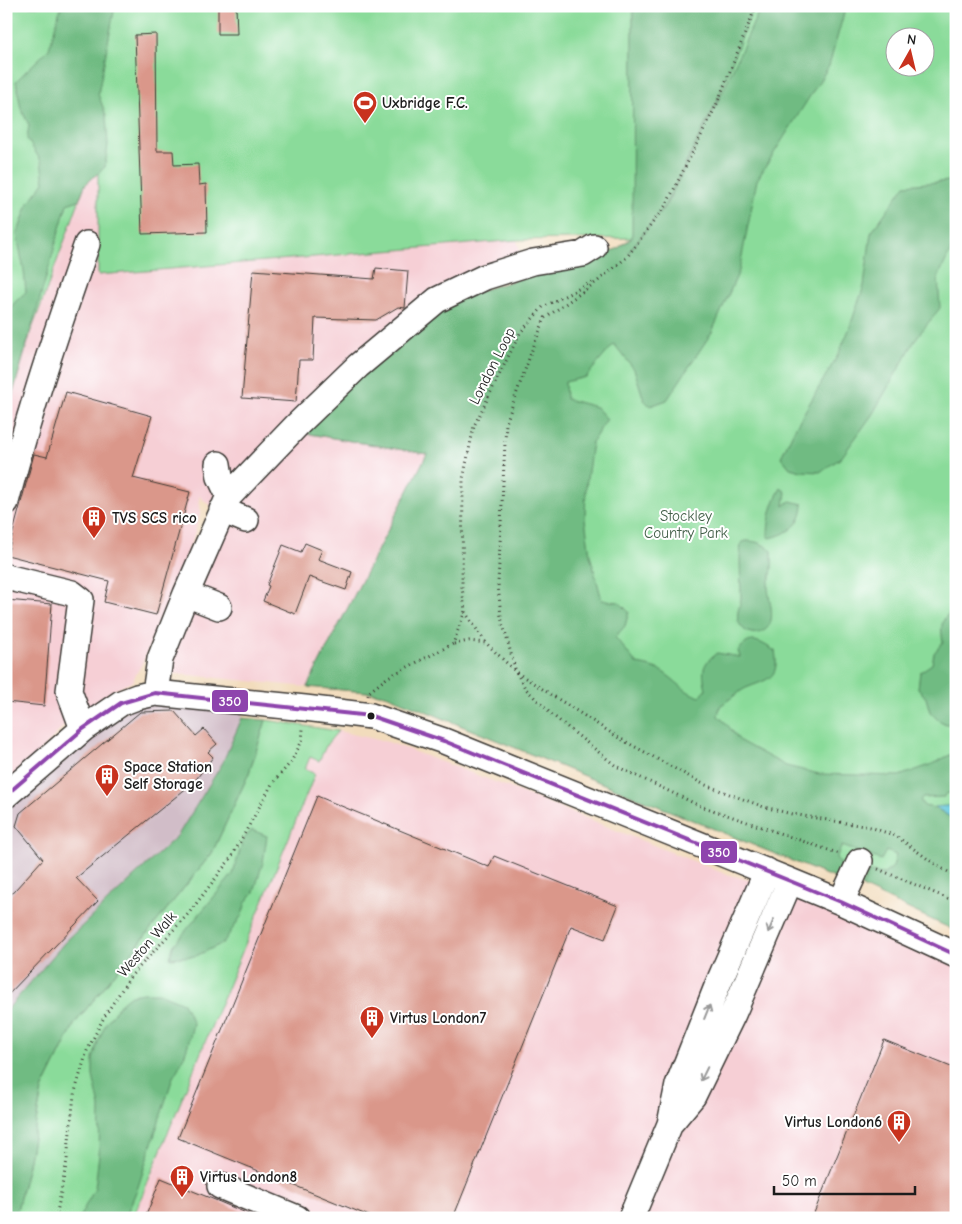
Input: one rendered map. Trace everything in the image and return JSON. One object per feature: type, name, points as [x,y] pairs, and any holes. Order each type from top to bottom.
[{"type":"street","points":[[6,502],[54,339],[87,244]]},
{"type":"street","points":[[155,693],[160,659],[225,503],[298,424],[358,366],[437,300],[486,277],[533,262],[583,254],[594,247]]},
{"type":"street","points":[[218,464],[225,503],[246,520]]},
{"type":"street","points":[[6,577],[72,593],[78,595],[81,600],[70,692],[83,729]]},
{"type":"street","points":[[186,594],[219,607]]},
{"type":"street","points":[[6,795],[83,729],[121,704],[137,697],[155,693],[371,716],[436,738],[790,881],[841,902],[956,955]]},
{"type":"street","points":[[841,902],[860,861]]},
{"type":"street","points":[[631,1218],[670,1124],[678,1085],[718,984],[767,872]]},
{"type":"street","points":[[670,1124],[693,1096],[733,1014],[790,881]]},
{"type":"street","points":[[220,1186],[297,1218]]},
{"type":"path","points":[[756,6],[716,106],[666,205],[627,256],[598,281],[546,318],[506,423],[498,583],[501,618],[516,672],[525,688],[551,714],[616,766],[698,806],[860,861],[956,902]]},
{"type":"path","name":"London Loop","points":[[465,611],[462,587],[463,479],[474,426],[489,394],[520,333],[543,307],[596,280],[626,256],[666,205]]},
{"type":"path","points":[[465,611],[486,643],[516,672],[619,738],[703,784],[764,807],[792,814],[870,827],[896,836],[939,867],[956,876]]},
{"type":"path","points":[[453,644],[465,611]]},
{"type":"path","points":[[366,702],[368,692],[388,677],[453,644],[469,641],[486,643]]},
{"type":"path","name":"Weston Walk","points":[[56,1218],[67,1160],[74,1095],[87,1051],[104,1016],[130,977],[189,913],[231,858],[272,784],[291,762],[299,748],[302,741],[305,708]]},
{"type":"shaded area","points":[[96,154],[98,174],[98,275],[517,240],[522,258],[298,432],[427,453],[307,687],[169,673],[164,666],[227,520],[199,496],[200,514],[192,542],[146,656],[132,682],[114,690],[69,720],[6,790],[6,417],[31,332]]},
{"type":"shaded area","points":[[151,697],[243,704],[242,718],[222,764],[178,835],[65,942],[6,1011],[6,799],[86,734]]},
{"type":"shaded area","points":[[338,731],[388,742],[498,783],[723,873],[774,887],[881,931],[956,965],[956,1218],[133,1218],[315,774],[304,770],[310,757],[319,761],[327,744]]},
{"type":"green space","name":"Stockley Country Park","points":[[6,6],[956,6],[956,931],[844,878],[834,878],[386,695],[307,687],[427,454],[298,432],[599,255],[617,249],[631,238],[517,240],[98,275],[98,174],[96,155],[31,332],[6,417]]},
{"type":"green space","points":[[61,6],[115,6],[98,94],[106,115],[108,145],[105,167],[85,185],[79,200],[67,204],[6,417],[6,316],[15,302],[26,292],[17,235],[28,204],[44,182],[41,161],[27,139],[29,125],[21,109],[16,81],[49,49]]},
{"type":"green space","points":[[633,6],[754,6],[716,103],[665,205],[628,253],[666,205],[716,106],[761,6],[846,6],[829,66],[757,180],[739,271],[712,332],[667,400],[650,406],[644,400],[634,369],[614,344],[586,377],[565,382],[566,399],[596,407],[607,419],[592,442],[586,487],[585,519],[590,555],[602,600],[619,602],[629,612],[625,626],[615,637],[637,664],[660,671],[686,690],[700,697],[706,689],[704,678],[705,665],[717,653],[740,657],[738,651],[751,641],[756,641],[775,651],[776,667],[771,677],[743,690],[720,706],[718,716],[740,741],[786,766],[819,774],[899,776],[930,765],[956,752],[956,791],[946,794],[944,797],[923,798],[920,800],[924,806],[936,808],[956,821],[956,931],[862,887],[869,872],[884,874],[893,867],[896,855],[886,851],[881,860],[842,846],[836,858],[848,871],[844,878],[834,878],[386,695],[307,687],[427,454],[298,432],[439,303],[617,249],[632,238]]},
{"type":"green space","points":[[949,181],[956,186],[956,240],[938,277],[940,308],[917,337],[872,415],[841,458],[820,472],[801,471],[790,468],[781,457],[795,428],[838,355],[848,332],[864,286],[871,233],[905,185]]},
{"type":"green space","points":[[781,488],[786,492],[784,506],[790,501],[803,504],[802,511],[793,527],[783,534],[770,538],[768,537],[770,518],[775,500]]},
{"type":"green space","points":[[746,541],[760,543],[772,551],[772,569],[768,583],[771,618],[768,627],[760,633],[746,631],[738,620],[741,597],[741,543]]},
{"type":"green space","points":[[955,608],[956,724],[946,724],[938,720],[930,712],[926,698],[918,688],[920,672],[932,664],[934,653],[943,642],[942,627],[944,619]]},
{"type":"green space","points":[[242,718],[266,720],[249,773],[212,853],[75,1023],[42,1090],[28,1165],[15,1218],[6,1218],[6,1011],[65,942],[178,835],[222,764]]},
{"type":"green space","points":[[266,720],[338,731],[327,744],[319,761],[310,757],[305,769],[315,774],[133,1218],[15,1218],[28,1165],[42,1090],[75,1023],[212,853],[249,773]]},
{"type":"green space","points":[[252,830],[267,836],[263,862],[254,892],[246,902],[242,915],[223,943],[196,956],[170,958],[173,946],[233,874],[243,840]]},
{"type":"green space","points":[[159,993],[183,1003],[193,1023],[188,1044],[181,1064],[173,1077],[138,1187],[125,1218],[79,1218],[95,1188],[99,1154],[100,1107],[93,1076],[93,1059],[106,1023],[122,1002],[131,995]]},
{"type":"water","points":[[956,805],[956,821],[935,807]]},
{"type":"building","points":[[218,6],[236,6],[237,34],[218,34]]},
{"type":"building","points":[[156,34],[157,151],[173,151],[174,165],[198,164],[199,185],[206,184],[207,232],[142,234],[135,35]]},
{"type":"building","points":[[376,268],[408,271],[405,308],[398,307],[376,320],[315,318],[313,360],[299,360],[296,402],[242,398],[253,270],[374,279]]},
{"type":"building","name":"TVS SCS rico","points":[[66,392],[152,416],[133,478],[190,492],[156,615],[104,602],[109,581],[7,555],[34,454],[47,457]]},
{"type":"building","points":[[305,543],[322,550],[318,559],[352,572],[346,590],[309,577],[295,614],[263,601],[269,586],[267,585],[283,545],[301,552]]},
{"type":"building","points":[[6,600],[52,604],[44,706],[6,702]]},
{"type":"building","name":"Space Station Self Storage","points":[[174,711],[196,736],[204,729],[217,744],[208,752],[213,757],[194,782],[76,878],[98,901],[6,997],[6,900],[43,859],[16,826],[20,813],[140,712]]},
{"type":"building","name":"Virtus London7","points":[[317,796],[489,867],[494,856],[618,906],[605,939],[571,926],[453,1218],[374,1218],[178,1138]]},
{"type":"building","name":"Virtus London6","points":[[884,1040],[956,1069],[956,1218],[812,1218]]},
{"type":"building","name":"Virtus London8","points":[[161,1178],[215,1200],[258,1218],[145,1218]]},
{"type":"transit line","name":"350","points":[[6,795],[83,729],[121,703],[155,693],[371,716],[444,741],[790,881],[841,902],[956,955]]},
{"type":"place","name":"Uxbridge F.C.","points":[[365,124]]},
{"type":"place","name":"TVS SCS rico","points":[[94,539]]},
{"type":"place","name":"Space Station Self Storage","points":[[107,797]]},
{"type":"place","name":"Virtus London7","points":[[372,1039]]},
{"type":"place","name":"Virtus London6","points":[[899,1143]]},
{"type":"place","name":"Virtus London8","points":[[182,1198]]}]
